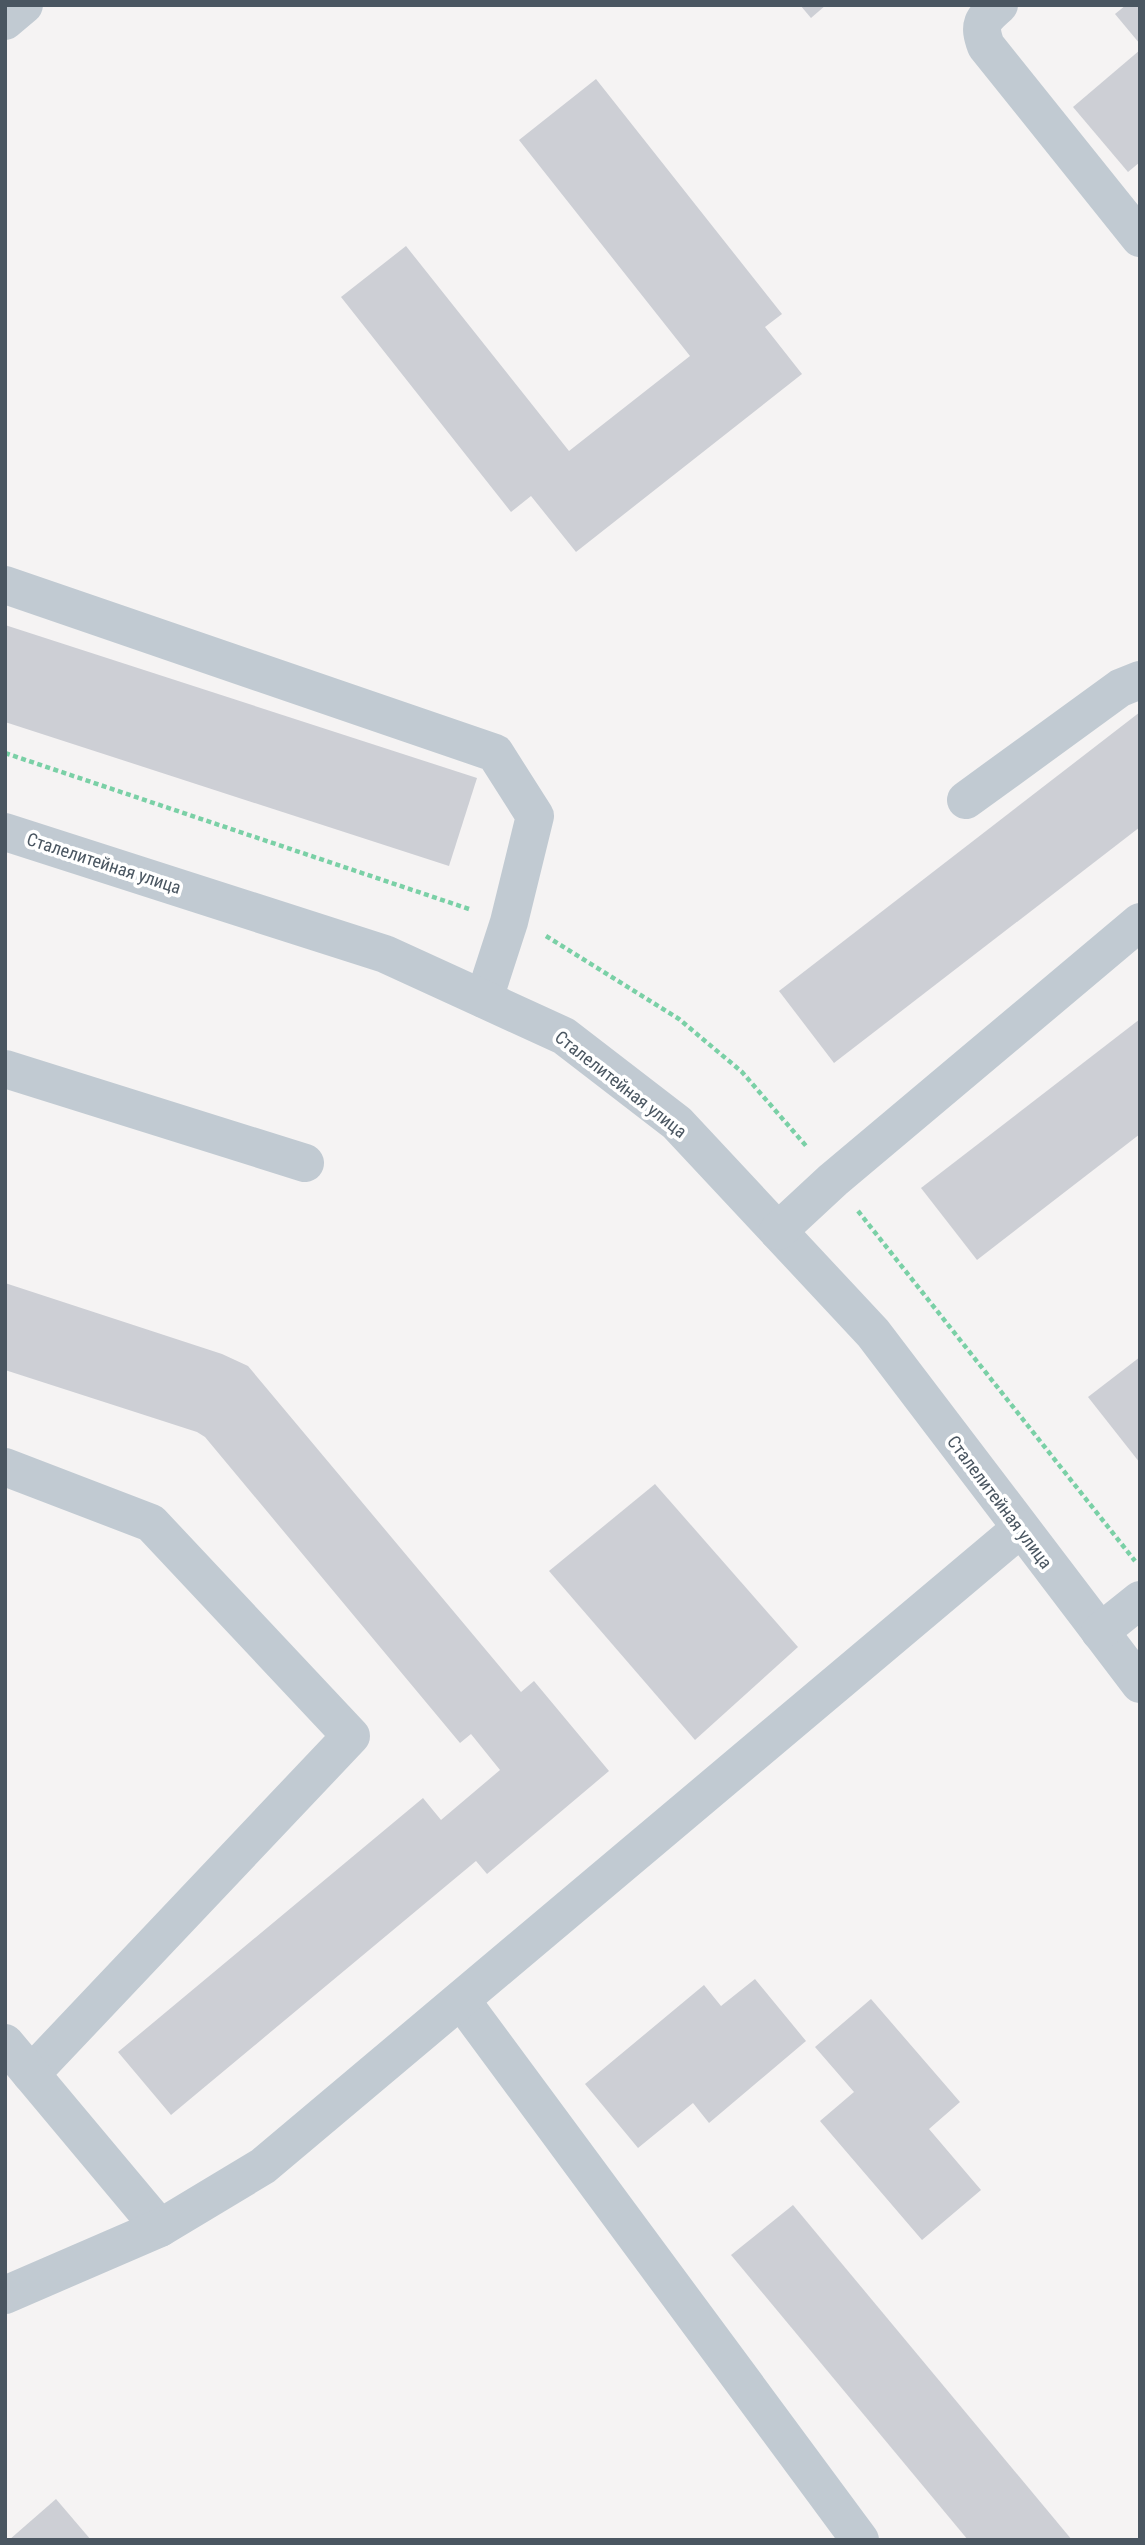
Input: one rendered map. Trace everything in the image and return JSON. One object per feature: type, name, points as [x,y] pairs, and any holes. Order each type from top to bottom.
[{"type":"street","points":[[5,21],[24,5]]},
{"type":"street","points":[[999,5],[985,18],[980,30],[986,46],[1140,238]]},
{"type":"street","points":[[5,585],[495,753],[535,816],[509,922],[484,999]]},
{"type":"street","points":[[967,800],[1120,688],[1140,680]]},
{"type":"street","name":"Сталелитейная улица","points":[[5,832],[385,954],[564,1036],[677,1123],[873,1333],[1140,1685]]},
{"type":"street","points":[[778,1231],[833,1180],[1140,922]]},
{"type":"street","points":[[5,1069],[305,1163]]},
{"type":"street","points":[[5,1467],[151,1523],[351,1736],[31,2074]]},
{"type":"street","points":[[5,2295],[160,2228],[263,2166],[1020,1529]]},
{"type":"street","points":[[1100,1632],[1140,1600]]},
{"type":"street","points":[[461,2000],[860,2540]]},
{"type":"street","points":[[5,2043],[160,2228]]},
{"type":"building","points":[[800,5],[826,5],[811,18]]},
{"type":"building","points":[[1126,5],[1140,5],[1140,44],[1115,14]]},
{"type":"building","points":[[1140,50],[1140,162],[1128,172],[1073,107]]},
{"type":"building","points":[[596,79],[782,314],[765,327],[802,374],[576,552],[531,496],[511,512],[341,297],[406,246],[569,451],[690,356],[519,140]]},
{"type":"building","points":[[5,625],[477,778],[449,866],[5,722]]},
{"type":"building","points":[[1140,712],[1140,827],[834,1063],[779,991]]},
{"type":"building","points":[[1140,1019],[1140,1134],[977,1260],[921,1188]]},
{"type":"building","points":[[5,1283],[222,1354],[248,1366],[521,1692],[534,1681],[609,1771],[487,1874],[476,1861],[171,2115],[118,2052],[423,1798],[441,1820],[500,1770],[471,1734],[460,1743],[205,1437],[197,1432],[5,1370]]},
{"type":"building","points":[[1140,1357],[1140,1463],[1088,1397]]},
{"type":"building","points":[[655,1484],[798,1647],[695,1740],[549,1571]]},
{"type":"building","points":[[755,1979],[806,2041],[709,2123],[693,2103],[638,2148],[585,2084],[704,1985],[721,2006]]},
{"type":"building","points":[[871,1999],[960,2102],[929,2129],[981,2190],[922,2240],[820,2121],[854,2092],[815,2047]]},
{"type":"building","points":[[793,2205],[1072,2540],[968,2540],[731,2255]]},
{"type":"building","points":[[56,2499],[91,2540],[9,2540]]}]
